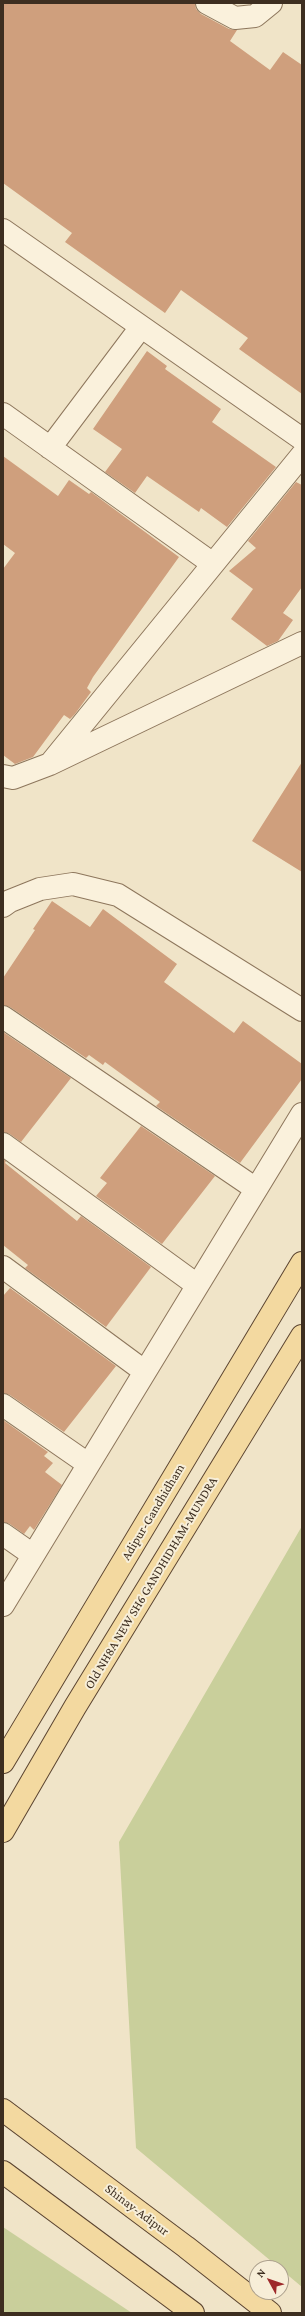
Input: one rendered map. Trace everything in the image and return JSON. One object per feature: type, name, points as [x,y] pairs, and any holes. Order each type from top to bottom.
[{"type":"main road","name":"Adipur-Gandhidham","points":[[3,1762],[302,1263]]},
{"type":"main road","name":"Old NH8A NEW SH6 GANDHIDHAM-MUNDRA","points":[[3,1831],[79,1700],[302,1336]]},
{"type":"main road","name":"Shinay-Adipur","points":[[3,2110],[186,2247],[270,2313]]},
{"type":"main road","points":[[3,2172],[193,2313]]},
{"type":"street","points":[[207,3],[235,18],[255,16],[271,3]]},
{"type":"street","points":[[3,230],[302,439]]},
{"type":"street","points":[[50,448],[141,327]]},
{"type":"street","points":[[3,414],[214,564]]},
{"type":"street","points":[[50,764],[302,455]]},
{"type":"street","points":[[3,776],[12,778],[50,764],[302,643]]},
{"type":"street","points":[[3,906],[10,900],[40,889],[73,884],[118,894],[302,1010]]},
{"type":"street","points":[[3,1017],[256,1189]]},
{"type":"street","points":[[3,1605],[144,1371],[302,1114]]},
{"type":"street","points":[[3,1144],[197,1285]]},
{"type":"street","points":[[3,1267],[144,1371]]},
{"type":"street","points":[[3,1405],[88,1464]]},
{"type":"street","points":[[3,1534],[33,1555]]},
{"type":"green space","points":[[302,1526],[302,2287],[289,2276],[289,2260],[270,2260],[136,2148],[119,1842]]},
{"type":"green space","points":[[3,2227],[132,2313],[3,2313]]},
{"type":"building","points":[[3,3],[195,3],[196,9],[201,14],[229,29],[237,30],[230,41],[270,70],[283,52],[302,65],[302,394],[239,349],[248,338],[181,290],[165,313],[65,242],[72,233],[3,183]]},
{"type":"building","points":[[147,351],[167,366],[165,369],[221,409],[212,422],[276,467],[227,527],[201,508],[199,512],[147,476],[135,493],[105,472],[122,449],[93,429]]},
{"type":"building","points":[[3,456],[58,496],[69,480],[89,494],[91,492],[179,557],[93,677],[87,688],[91,692],[75,714],[70,719],[64,715],[33,757],[15,764],[3,755],[3,569],[15,553],[3,544]]},
{"type":"building","points":[[296,482],[302,485],[302,587],[283,613],[293,620],[278,641],[267,646],[231,619],[253,589],[229,571],[256,548],[248,541]]},
{"type":"building","points":[[302,762],[302,872],[252,841]]},
{"type":"building","points":[[52,901],[90,927],[103,909],[177,964],[164,982],[234,1033],[243,1021],[302,1064],[302,1079],[240,1163],[156,1106],[160,1102],[105,1062],[103,1065],[89,1055],[86,1058],[10,1007],[3,1005],[3,978],[35,930],[33,929]]},
{"type":"building","points":[[3,1032],[71,1078],[21,1142],[10,1134],[3,1132]]},
{"type":"building","points":[[141,1126],[215,1176],[162,1244],[96,1196],[107,1183],[100,1178]]},
{"type":"building","points":[[3,1159],[6,1161],[5,1163],[77,1221],[81,1216],[151,1267],[106,1327],[25,1268],[28,1265],[3,1245]]},
{"type":"building","points":[[10,1288],[116,1366],[64,1432],[10,1395],[3,1393],[3,1296]]},
{"type":"building","points":[[3,1420],[48,1452],[44,1456],[53,1463],[45,1472],[62,1485],[34,1530],[30,1526],[24,1534],[10,1524],[3,1522]]}]
